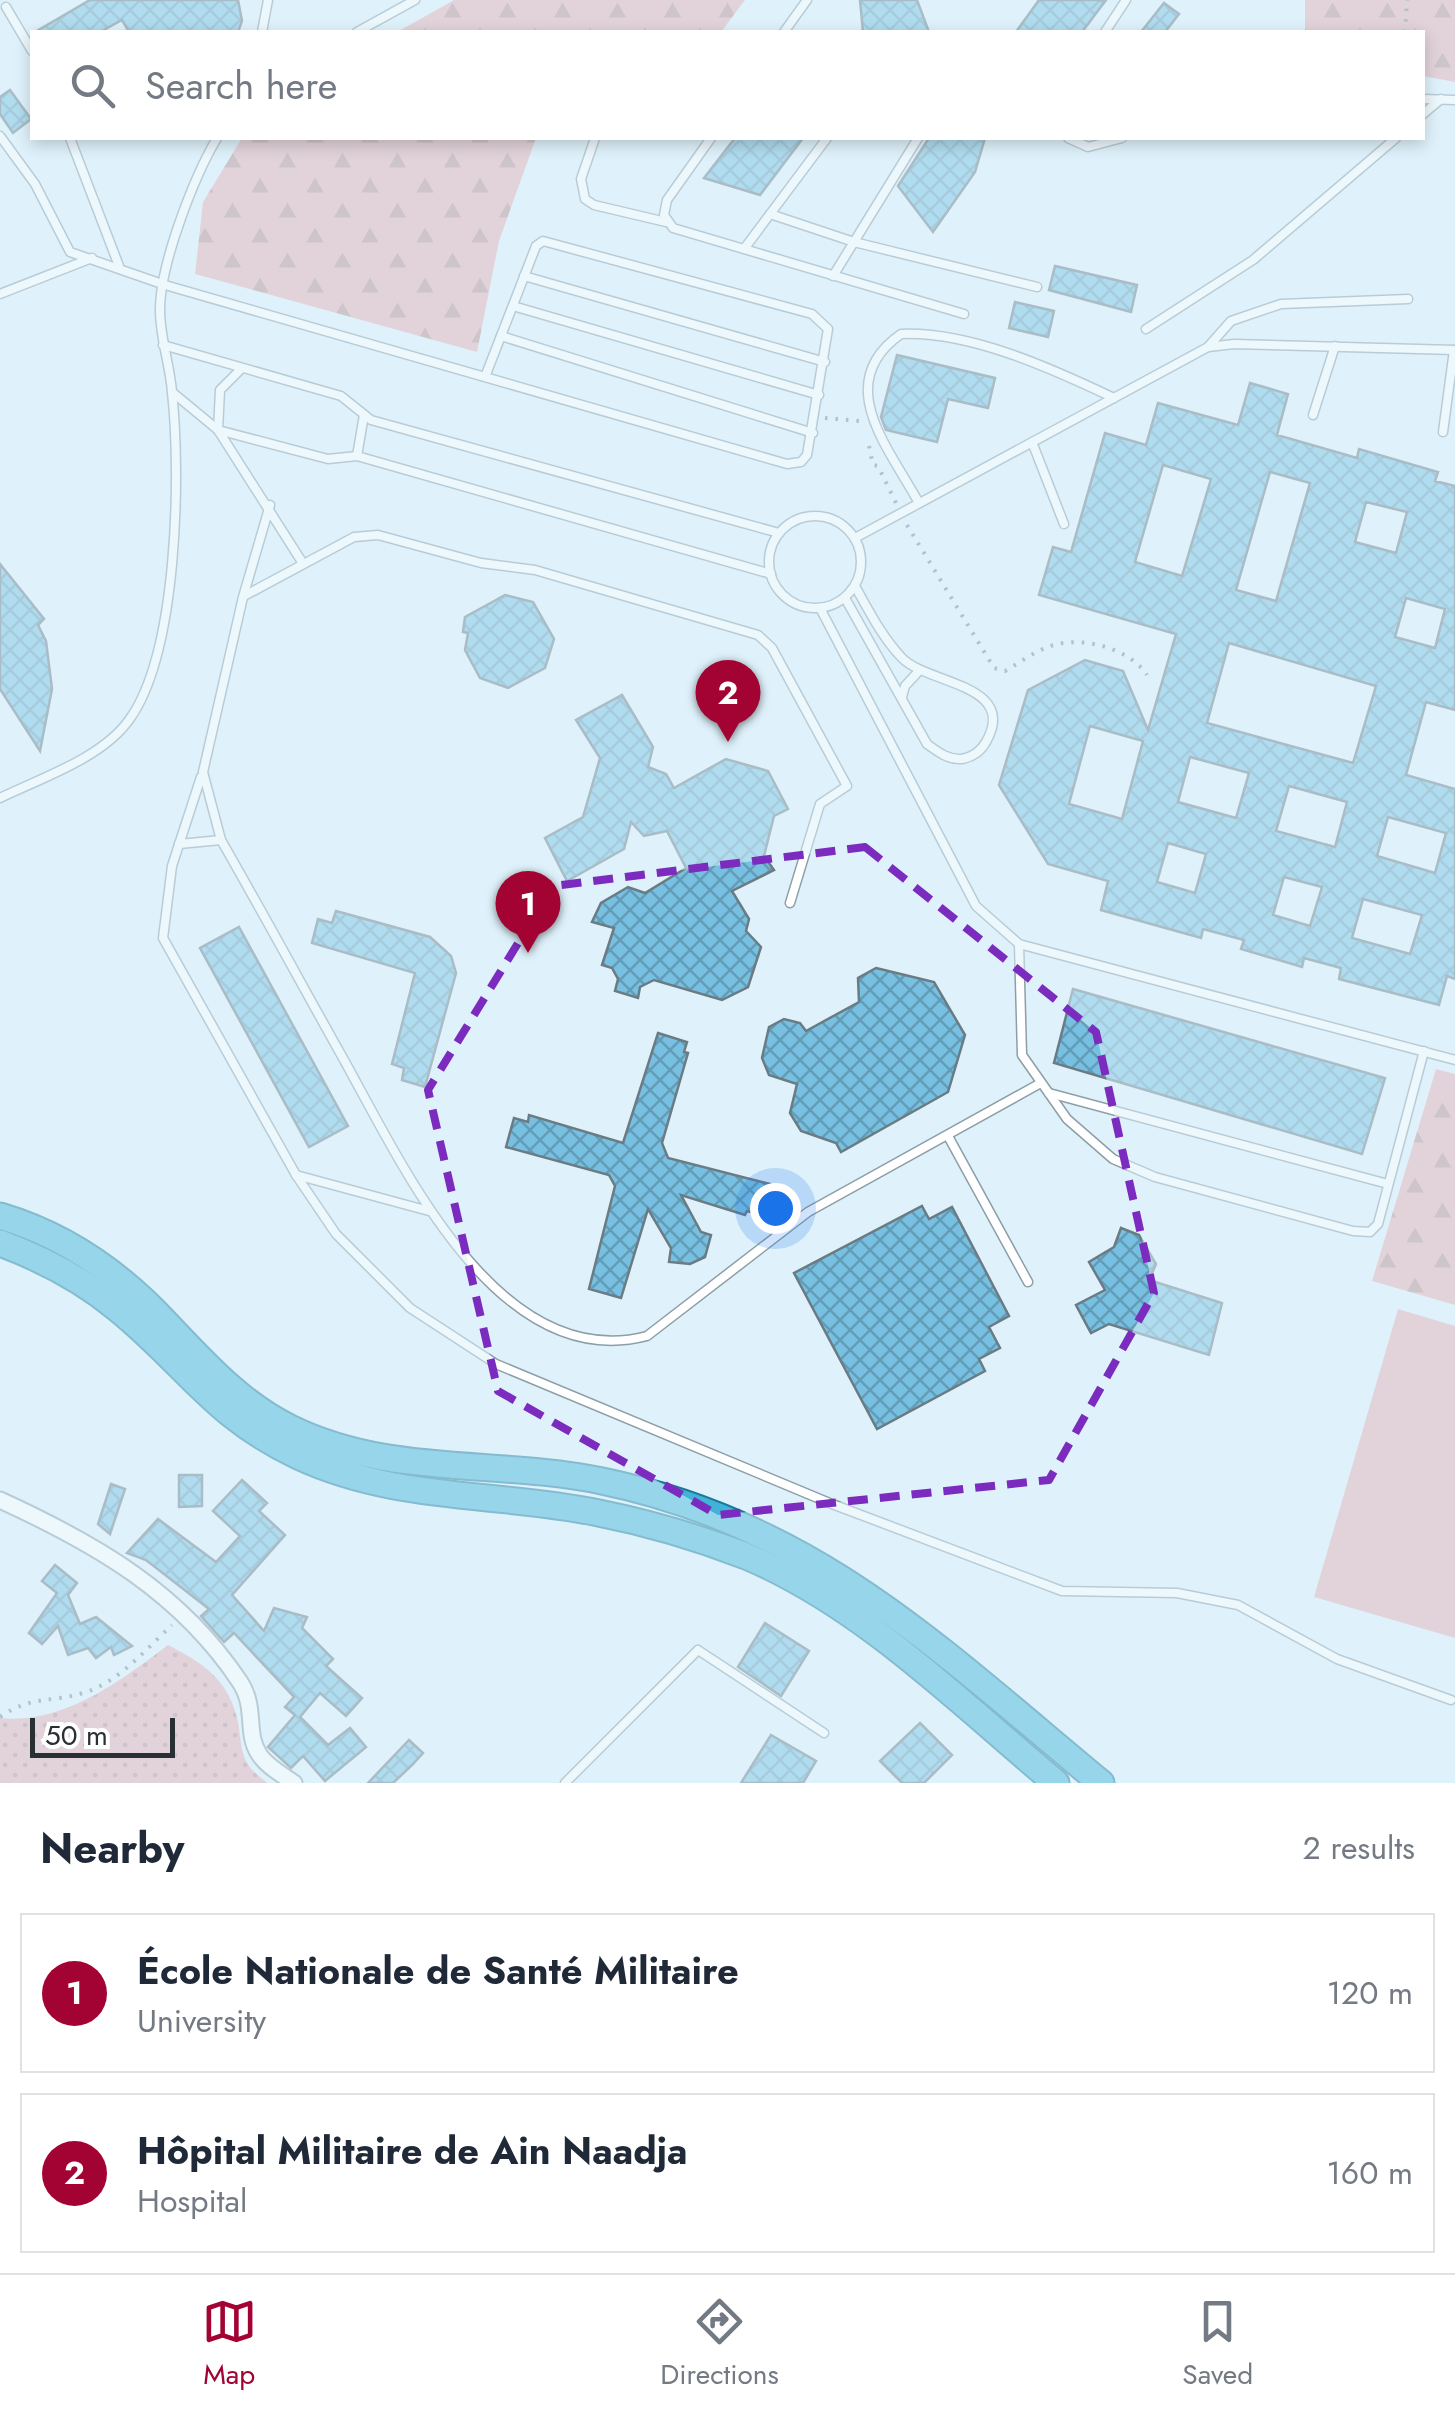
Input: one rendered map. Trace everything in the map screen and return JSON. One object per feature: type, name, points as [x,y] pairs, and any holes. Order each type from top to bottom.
[{"type":"highway","points":[[0,1216],[36,1227],[94,1258],[164,1320],[224,1383],[266,1415],[312,1438],[416,1465],[554,1474],[638,1489],[720,1514],[798,1550],[894,1612],[1101,1783]]},
{"type":"highway","points":[[0,1243],[49,1264],[98,1293],[224,1412],[272,1443],[326,1468],[412,1492],[551,1505],[634,1521],[729,1550],[784,1575],[888,1643],[1056,1783]]},
{"type":"street","points":[[0,1500],[88,1540],[183,1616],[244,1687],[254,1712],[252,1740],[260,1757],[294,1783]]},
{"type":"lane","points":[[262,30],[268,0]]},
{"type":"lane","points":[[362,30],[415,0]]},
{"type":"lane","points":[[785,30],[807,0]]},
{"type":"lane","points":[[1105,30],[1126,0]]},
{"type":"lane","points":[[6,7],[30,48]]},
{"type":"lane","points":[[1425,99],[1455,100]]},
{"type":"lane","points":[[1425,112],[1441,99]]},
{"type":"lane","points":[[0,136],[36,184],[62,244],[92,258],[165,285],[787,464],[804,459],[815,418],[828,328],[812,314],[546,240],[536,246],[486,377]]},
{"type":"lane","points":[[71,140],[120,266]]},
{"type":"lane","points":[[0,798],[70,764],[128,722],[159,657],[166,612],[174,484],[172,392],[160,307],[196,173],[216,140]]},
{"type":"lane","points":[[593,140],[581,179],[585,199],[594,205],[667,222],[673,228],[964,314]]},
{"type":"lane","points":[[667,222],[667,200],[709,140]]},
{"type":"lane","points":[[744,249],[826,140]]},
{"type":"lane","points":[[833,276],[917,140]]},
{"type":"lane","points":[[1072,140],[1088,147],[1114,140]]},
{"type":"lane","points":[[1146,329],[1253,260],[1394,140]]},
{"type":"lane","points":[[770,214],[854,242],[1036,287]]},
{"type":"lane","points":[[0,294],[92,258]]},
{"type":"lane","points":[[524,276],[824,362]]},
{"type":"lane","points":[[855,538],[1208,347],[1230,320],[1281,304],[1408,299]]},
{"type":"lane","points":[[513,306],[819,395]]},
{"type":"lane","points":[[919,504],[866,403],[874,363],[886,345],[901,334],[1042,364],[1114,398]]},
{"type":"lane","points":[[501,336],[812,432]]},
{"type":"lane","points":[[164,345],[341,396],[364,415],[779,533]]},
{"type":"lane","points":[[1312,415],[1336,346]]},
{"type":"lane","points":[[1208,347],[1454,350],[1442,432]]},
{"type":"lane","points":[[218,430],[220,390],[242,368]]},
{"type":"lane","points":[[172,392],[218,430],[270,505],[302,562]]},
{"type":"lane","points":[[357,456],[364,415]]},
{"type":"lane","points":[[218,430],[328,459],[357,456],[771,574]]},
{"type":"lane","points":[[1032,442],[1064,524]]},
{"type":"lane","points":[[270,505],[242,597],[203,772],[178,844],[163,938],[296,1175],[336,1234],[410,1308],[496,1364],[832,1504],[1062,1591],[1177,1594],[1238,1605],[1337,1659],[1451,1700]]},
{"type":"lane","points":[[820,516],[836,521],[855,538],[861,556],[855,586],[845,598],[820,608],[800,605],[785,597],[771,574],[769,557],[779,533],[792,522],[820,516]]},
{"type":"lane","points":[[242,597],[354,536],[378,535],[481,564],[535,570],[758,635],[772,648],[847,786],[820,804],[790,903]]},
{"type":"lane","points":[[845,598],[928,744],[941,755],[958,760],[972,756],[984,746],[992,728],[984,698],[971,688],[918,672],[884,636],[855,586]]},
{"type":"lane","points":[[820,608],[976,906],[1018,944],[1455,1060]]},
{"type":"lane","points":[[902,699],[904,686],[918,672]]},
{"type":"lane","points":[[203,772],[221,840],[429,1211],[486,1282],[552,1326],[587,1341],[620,1343],[647,1336],[808,1212],[1040,1084]]},
{"type":"lane","points":[[178,844],[221,840]]},
{"type":"lane","points":[[1018,944],[1018,1032],[1022,1055],[1067,1118],[1113,1159],[1155,1176],[1335,1226],[1370,1232],[1378,1224],[1424,1051]]},
{"type":"lane","points":[[1048,1093],[1388,1184]]},
{"type":"lane","points":[[948,1136],[1028,1282]]},
{"type":"lane","points":[[296,1175],[429,1211]]},
{"type":"lane","points":[[565,1783],[698,1650],[824,1733]]},
{"type":"path","points":[[1405,30],[1407,0]]},
{"type":"path","points":[[815,418],[864,422]]},
{"type":"path","points":[[867,436],[873,465],[878,466],[938,584],[994,668],[1005,671],[1057,644],[1081,643],[1122,653],[1138,662],[1146,675]]},
{"type":"path","points":[[0,1717],[18,1704],[84,1693],[118,1675],[183,1616]]},
{"type":"highlighted area","points":[[865,847],[1096,1032],[1154,1293],[1049,1480],[718,1515],[498,1391],[428,1090],[553,886]]},
{"type":"green space","points":[[454,0],[745,0],[722,30],[401,30]]},
{"type":"green space","points":[[1305,0],[1455,0],[1455,82],[1425,76],[1425,30],[1305,30]]},
{"type":"green space","points":[[241,140],[535,140],[499,241],[477,352],[195,274],[203,202]]},
{"type":"green space","points":[[1436,1069],[1455,1074],[1455,1305],[1372,1281]]},
{"type":"green space","points":[[1398,1309],[1455,1326],[1455,1638],[1314,1597]]},
{"type":"green space","points":[[168,1645],[199,1663],[223,1686],[234,1708],[245,1758],[268,1783],[0,1783],[0,1718],[46,1715],[90,1698]]},
{"type":"building","points":[[90,0],[238,0],[242,21],[239,30],[128,30],[122,20],[104,30],[38,30]]},
{"type":"building","points":[[860,0],[917,0],[928,30],[863,30]]},
{"type":"building","points":[[1039,0],[1106,0],[1084,30],[1017,30]]},
{"type":"building","points":[[1164,3],[1179,14],[1167,30],[1143,30]]},
{"type":"building","points":[[10,90],[30,118],[13,133],[0,114],[0,97]]},
{"type":"building","points":[[733,140],[801,140],[760,195],[704,178]]},
{"type":"building","points":[[928,140],[984,140],[975,172],[933,232],[898,186]]},
{"type":"building","points":[[1055,266],[1137,285],[1131,312],[1049,290]]},
{"type":"building","points":[[1015,302],[1054,311],[1048,337],[1009,328]]},
{"type":"building","points":[[897,355],[995,378],[988,408],[948,399],[937,442],[886,430],[881,417]]},
{"type":"building","points":[[1250,383],[1288,394],[1277,435],[1357,458],[1359,449],[1438,472],[1435,481],[1455,486],[1455,710],[1426,702],[1406,775],[1455,789],[1455,979],[1447,976],[1439,1005],[1339,979],[1341,968],[1304,958],[1302,967],[1241,949],[1244,940],[1203,929],[1201,938],[1101,910],[1108,881],[1048,864],[999,785],[1028,690],[1085,660],[1123,671],[1148,730],[1176,634],[1039,595],[1053,547],[1071,552],[1105,433],[1146,445],[1158,403],[1238,425]],"holes":[[[1163,465],[1211,479],[1182,576],[1135,562]],[[1270,472],[1310,483],[1276,601],[1236,590]],[[1366,502],[1407,512],[1396,553],[1355,542]],[[1406,598],[1445,609],[1435,648],[1395,637]],[[1229,643],[1376,686],[1353,763],[1207,723]],[[1090,726],[1143,741],[1122,819],[1069,804]],[[1190,757],[1249,773],[1236,818],[1178,802]],[[1289,786],[1347,802],[1335,847],[1276,831]],[[1388,817],[1446,833],[1435,873],[1377,856]],[[1168,843],[1206,854],[1195,893],[1157,882]],[[1284,877],[1322,887],[1310,926],[1273,915]],[[1363,899],[1422,915],[1410,954],[1352,938]]]},
{"type":"building","points":[[0,564],[44,619],[38,625],[46,641],[52,689],[40,751],[0,689]]},
{"type":"building","points":[[505,595],[533,602],[554,639],[545,668],[508,688],[480,678],[465,650],[468,633],[463,632],[465,617]]},
{"type":"building","points":[[622,695],[653,747],[648,767],[666,774],[674,788],[726,759],[768,771],[788,809],[774,816],[764,856],[774,870],[732,891],[749,919],[746,931],[761,947],[748,987],[722,1000],[654,980],[640,987],[638,998],[615,991],[618,979],[612,968],[602,965],[614,928],[592,922],[601,903],[628,887],[645,893],[686,868],[667,831],[644,836],[631,822],[624,849],[567,881],[545,838],[583,817],[600,758],[576,720]]},
{"type":"building","points":[[336,911],[430,937],[451,956],[456,973],[425,1087],[402,1080],[404,1068],[392,1064],[415,973],[312,943],[318,919],[332,923]]},
{"type":"building","points":[[239,927],[348,1126],[309,1147],[200,948]]},
{"type":"building","points":[[876,968],[934,982],[965,1035],[948,1092],[841,1152],[836,1143],[801,1131],[790,1113],[797,1084],[769,1075],[762,1058],[769,1027],[784,1019],[800,1023],[806,1031],[859,1002],[858,978]]},
{"type":"building","points":[[1073,989],[1385,1078],[1362,1154],[1054,1063]]},
{"type":"building","points":[[658,1033],[687,1042],[684,1052],[688,1053],[662,1143],[668,1158],[770,1184],[761,1215],[747,1211],[745,1215],[681,1195],[701,1232],[711,1235],[705,1257],[690,1264],[669,1262],[671,1248],[648,1209],[621,1298],[589,1289],[615,1186],[609,1175],[506,1147],[514,1118],[528,1122],[529,1115],[623,1143]]},
{"type":"building","points":[[922,1206],[929,1219],[952,1207],[1009,1316],[989,1327],[1000,1348],[979,1359],[985,1371],[877,1429],[794,1273]]},
{"type":"building","points":[[1121,1228],[1139,1235],[1156,1264],[1149,1280],[1222,1303],[1209,1355],[1109,1324],[1091,1333],[1076,1305],[1105,1290],[1089,1262],[1114,1247]]},
{"type":"building","points":[[179,1475],[202,1475],[202,1506],[179,1507]]},
{"type":"building","points":[[242,1480],[267,1503],[259,1511],[285,1535],[232,1595],[264,1631],[274,1608],[307,1617],[302,1628],[333,1659],[326,1666],[362,1698],[346,1716],[320,1693],[300,1717],[328,1745],[350,1728],[366,1747],[325,1781],[303,1756],[291,1768],[268,1747],[295,1715],[285,1707],[294,1697],[234,1633],[224,1642],[201,1616],[209,1609],[146,1560],[127,1553],[158,1519],[216,1562],[240,1536],[213,1511]]},
{"type":"building","points":[[111,1484],[125,1489],[110,1534],[98,1524]]},
{"type":"building","points":[[55,1565],[77,1583],[68,1595],[80,1624],[96,1617],[132,1646],[114,1655],[111,1647],[96,1658],[88,1648],[68,1655],[58,1626],[42,1644],[29,1633],[57,1593],[42,1581]]},
{"type":"building","points":[[765,1623],[809,1651],[781,1696],[738,1667]]},
{"type":"building","points":[[920,1723],[952,1755],[924,1783],[902,1783],[880,1761]]},
{"type":"building","points":[[771,1735],[816,1761],[803,1783],[741,1783]]},
{"type":"building","points":[[409,1740],[423,1753],[412,1765],[393,1783],[368,1783]]},
{"type":"place","name":"Hôpital Militaire de Ain Naadja","points":[[728,742]]},
{"type":"place","name":"École Nationale de Santé Militaire","points":[[528,953]]}]
